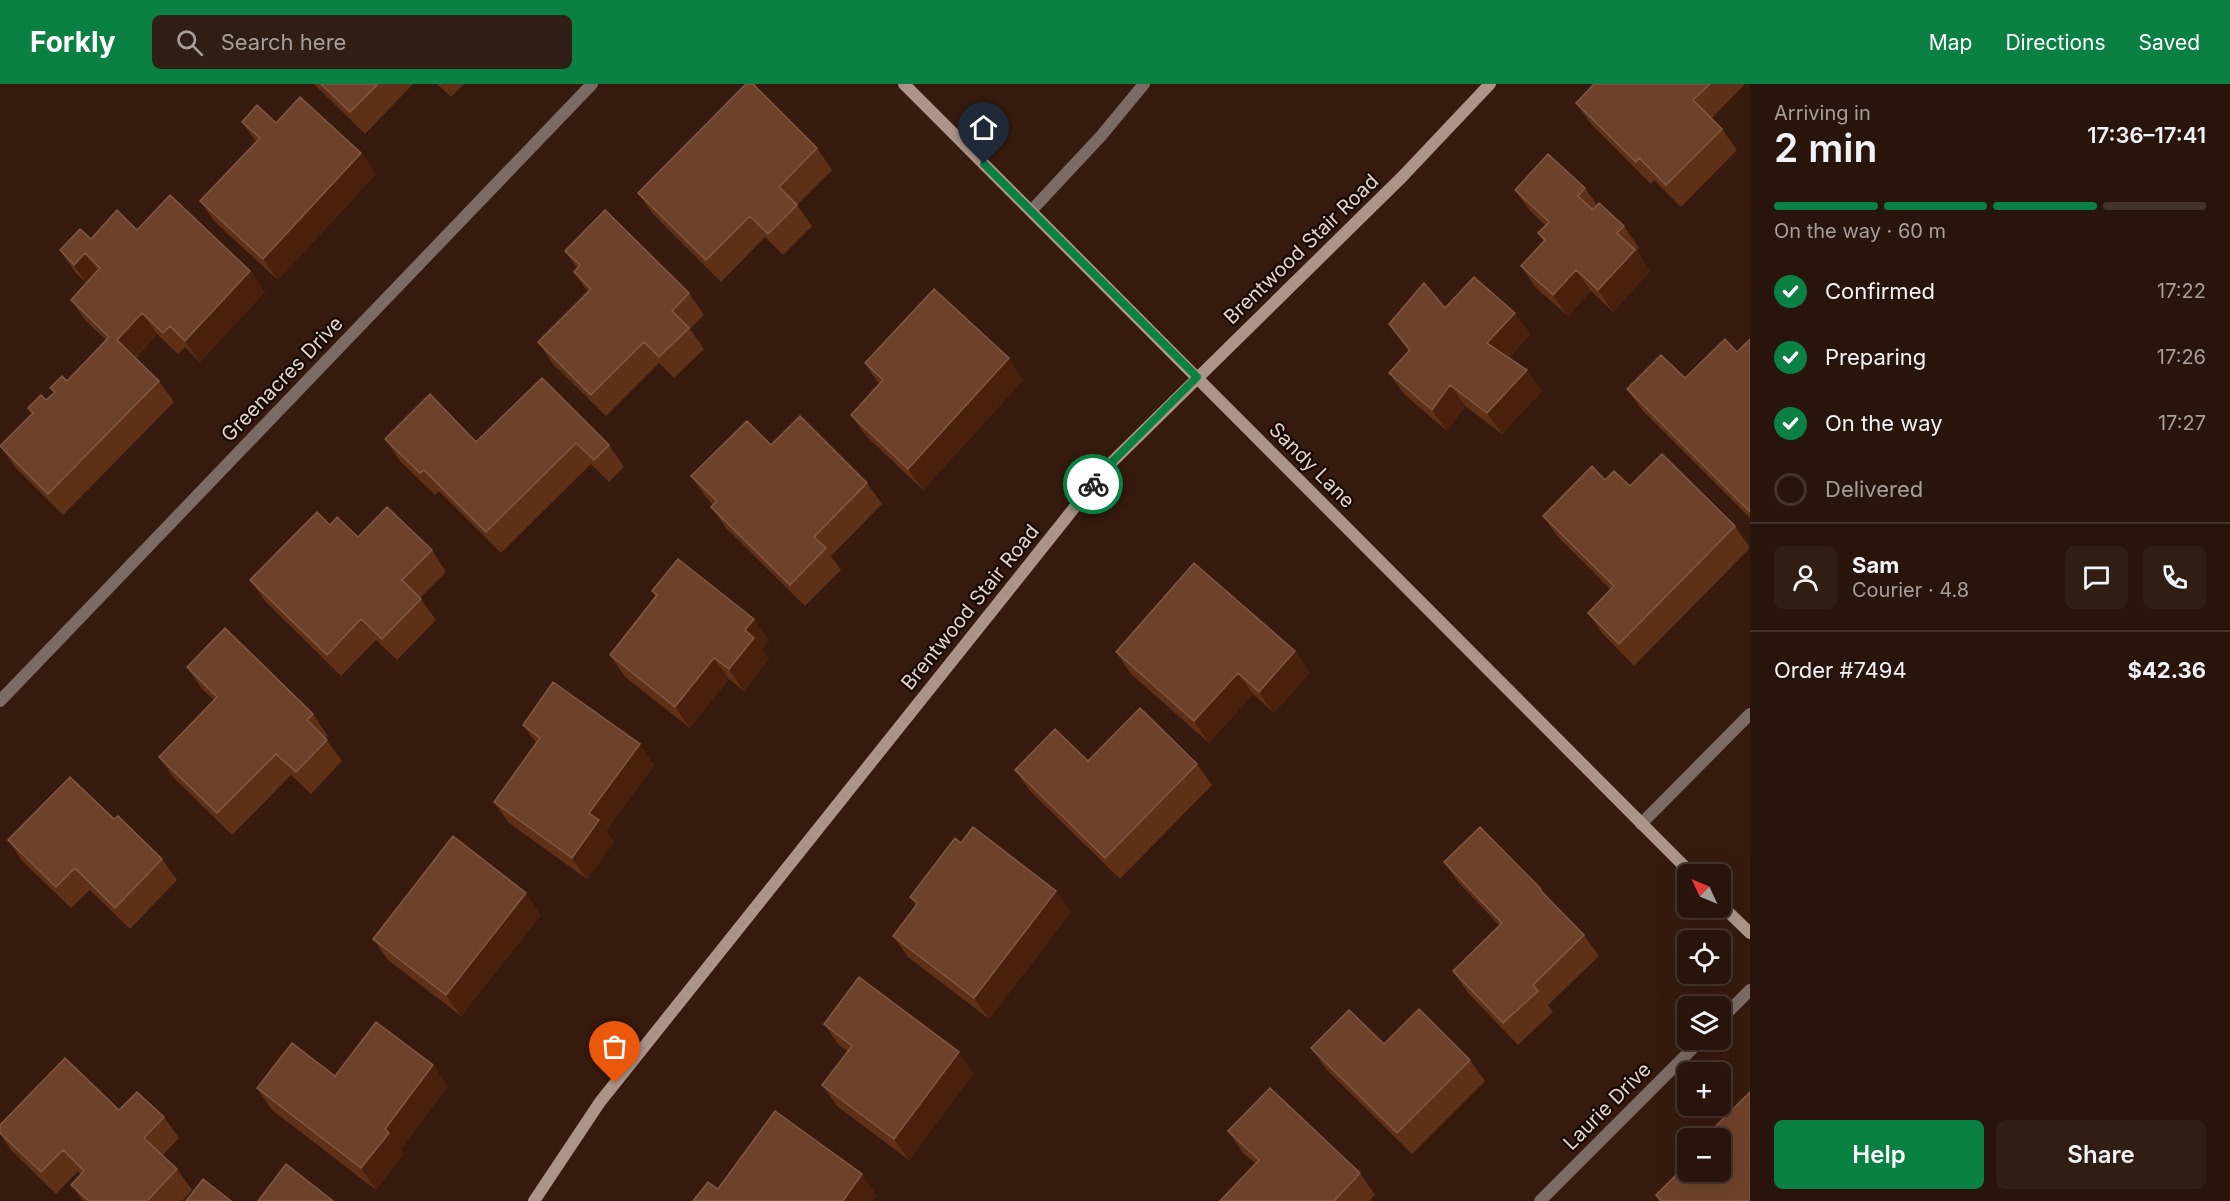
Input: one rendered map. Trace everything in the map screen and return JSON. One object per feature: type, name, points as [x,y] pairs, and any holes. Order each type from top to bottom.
[{"type":"main road","name":"Sandy Lane","points":[[904,84],[1682,864]]},
{"type":"main road","name":"Brentwood Stair Road","points":[[534,1201],[600,1102],[1106,468],[1402,177],[1490,84]]},
{"type":"main road","points":[[1731,915],[1750,933]]},
{"type":"street","name":"Greenacres Drive","points":[[0,701],[592,84]]},
{"type":"street","points":[[1031,211],[1101,136],[1144,84]]},
{"type":"street","points":[[1641,824],[1750,714]]},
{"type":"street","points":[[1731,1009],[1750,990]]},
{"type":"street","name":"Laurie Drive","points":[[1540,1201],[1691,1050]]},
{"type":"building","points":[[321,84],[378,84],[350,112]]},
{"type":"building","points":[[746,84],[753,84],[817,148],[779,187],[797,205],[768,234],[750,216],[706,260],[638,193]]},
{"type":"building","points":[[1594,84],[1710,84],[1693,100],[1722,129],[1666,185],[1639,158],[1636,162],[1576,103]]},
{"type":"building","points":[[300,97],[361,153],[263,259],[200,201],[260,138],[242,122],[257,105],[276,123]]},
{"type":"building","points":[[1548,154],[1585,188],[1578,196],[1593,210],[1599,203],[1624,226],[1617,233],[1635,250],[1598,290],[1576,270],[1553,295],[1521,266],[1545,240],[1538,233],[1549,222],[1515,190]]},
{"type":"building","points":[[170,195],[250,271],[185,341],[170,326],[163,333],[142,313],[117,340],[159,381],[48,494],[0,446],[33,413],[28,408],[41,395],[46,400],[55,392],[50,388],[62,376],[67,381],[109,337],[71,300],[100,268],[85,253],[74,265],[60,250],[80,229],[91,239],[117,210],[137,230]]},
{"type":"building","points":[[605,210],[689,293],[672,311],[689,328],[659,357],[644,342],[591,395],[538,342],[591,289],[574,272],[580,265],[565,251]]},
{"type":"building","points":[[1474,277],[1515,313],[1487,343],[1527,370],[1487,413],[1450,385],[1432,410],[1389,373],[1410,350],[1389,324],[1424,283],[1445,308]]},
{"type":"building","points":[[934,289],[1009,358],[908,469],[851,415],[883,380],[865,363]]},
{"type":"building","points":[[1725,339],[1737,352],[1750,339],[1750,512],[1627,389],[1661,355],[1685,378]]},
{"type":"building","points":[[542,378],[609,445],[594,460],[576,443],[486,532],[424,470],[420,473],[385,439],[430,394],[476,442]]},
{"type":"building","points":[[800,416],[867,483],[814,537],[826,548],[790,585],[711,507],[717,501],[691,476],[747,421],[771,445]]},
{"type":"building","points":[[1662,454],[1735,526],[1619,644],[1588,613],[1614,586],[1543,516],[1592,466],[1605,480],[1614,471],[1630,486]]},
{"type":"building","points":[[387,507],[432,550],[402,580],[421,599],[382,639],[361,619],[327,655],[250,580],[317,512],[330,525],[337,517],[358,537]]},
{"type":"building","points":[[678,559],[754,619],[745,630],[754,638],[729,669],[714,658],[675,707],[610,655],[657,595],[652,591]]},
{"type":"building","points":[[1194,563],[1295,651],[1259,692],[1238,673],[1194,721],[1116,652]]},
{"type":"building","points":[[225,628],[313,714],[307,720],[327,740],[296,772],[276,754],[217,813],[159,757],[217,697],[187,667]]},
{"type":"building","points":[[553,682],[640,744],[589,813],[599,820],[572,858],[494,802],[540,738],[523,725]]},
{"type":"building","points":[[1140,708],[1197,764],[1105,858],[1015,770],[1055,729],[1088,761]]},
{"type":"building","points":[[70,777],[114,819],[118,816],[162,859],[115,908],[75,868],[56,887],[8,840]]},
{"type":"building","points":[[973,827],[1056,891],[974,998],[893,936],[918,903],[910,897],[955,838],[961,843]]},
{"type":"building","points":[[1480,827],[1584,935],[1533,985],[1538,991],[1503,1023],[1453,971],[1502,923],[1444,862]]},
{"type":"building","points":[[453,836],[526,893],[446,995],[373,939]]},
{"type":"building","points":[[859,977],[959,1052],[894,1139],[822,1085],[852,1046],[824,1024]]},
{"type":"building","points":[[1419,1009],[1470,1060],[1397,1133],[1311,1048],[1349,1010],[1384,1044]]},
{"type":"building","points":[[376,1022],[433,1065],[385,1129],[389,1133],[361,1168],[257,1088],[292,1043],[335,1076]]},
{"type":"building","points":[[65,1058],[119,1110],[137,1092],[164,1117],[144,1138],[177,1169],[147,1201],[89,1201],[71,1185],[84,1171],[63,1150],[41,1172],[0,1133],[0,1125]]},
{"type":"building","points":[[1270,1088],[1360,1173],[1334,1201],[1220,1201],[1259,1160],[1228,1131]]},
{"type":"building","points":[[1750,1092],[1750,1201],[1661,1201],[1656,1195],[1677,1174],[1677,1182],[1731,1182],[1731,1128],[1714,1128],[1726,1116],[1731,1116],[1731,1111]]},
{"type":"building","points":[[775,1111],[862,1174],[843,1201],[693,1201],[708,1182],[718,1189]]},
{"type":"building","points":[[286,1164],[333,1201],[258,1201]]},
{"type":"building","points":[[203,1179],[231,1201],[186,1201]]},
{"type":"way so far","points":[[615,1083],[1093,484]]},
{"type":"route","points":[[984,164],[1197,377],[1106,468],[1093,484]]}]
